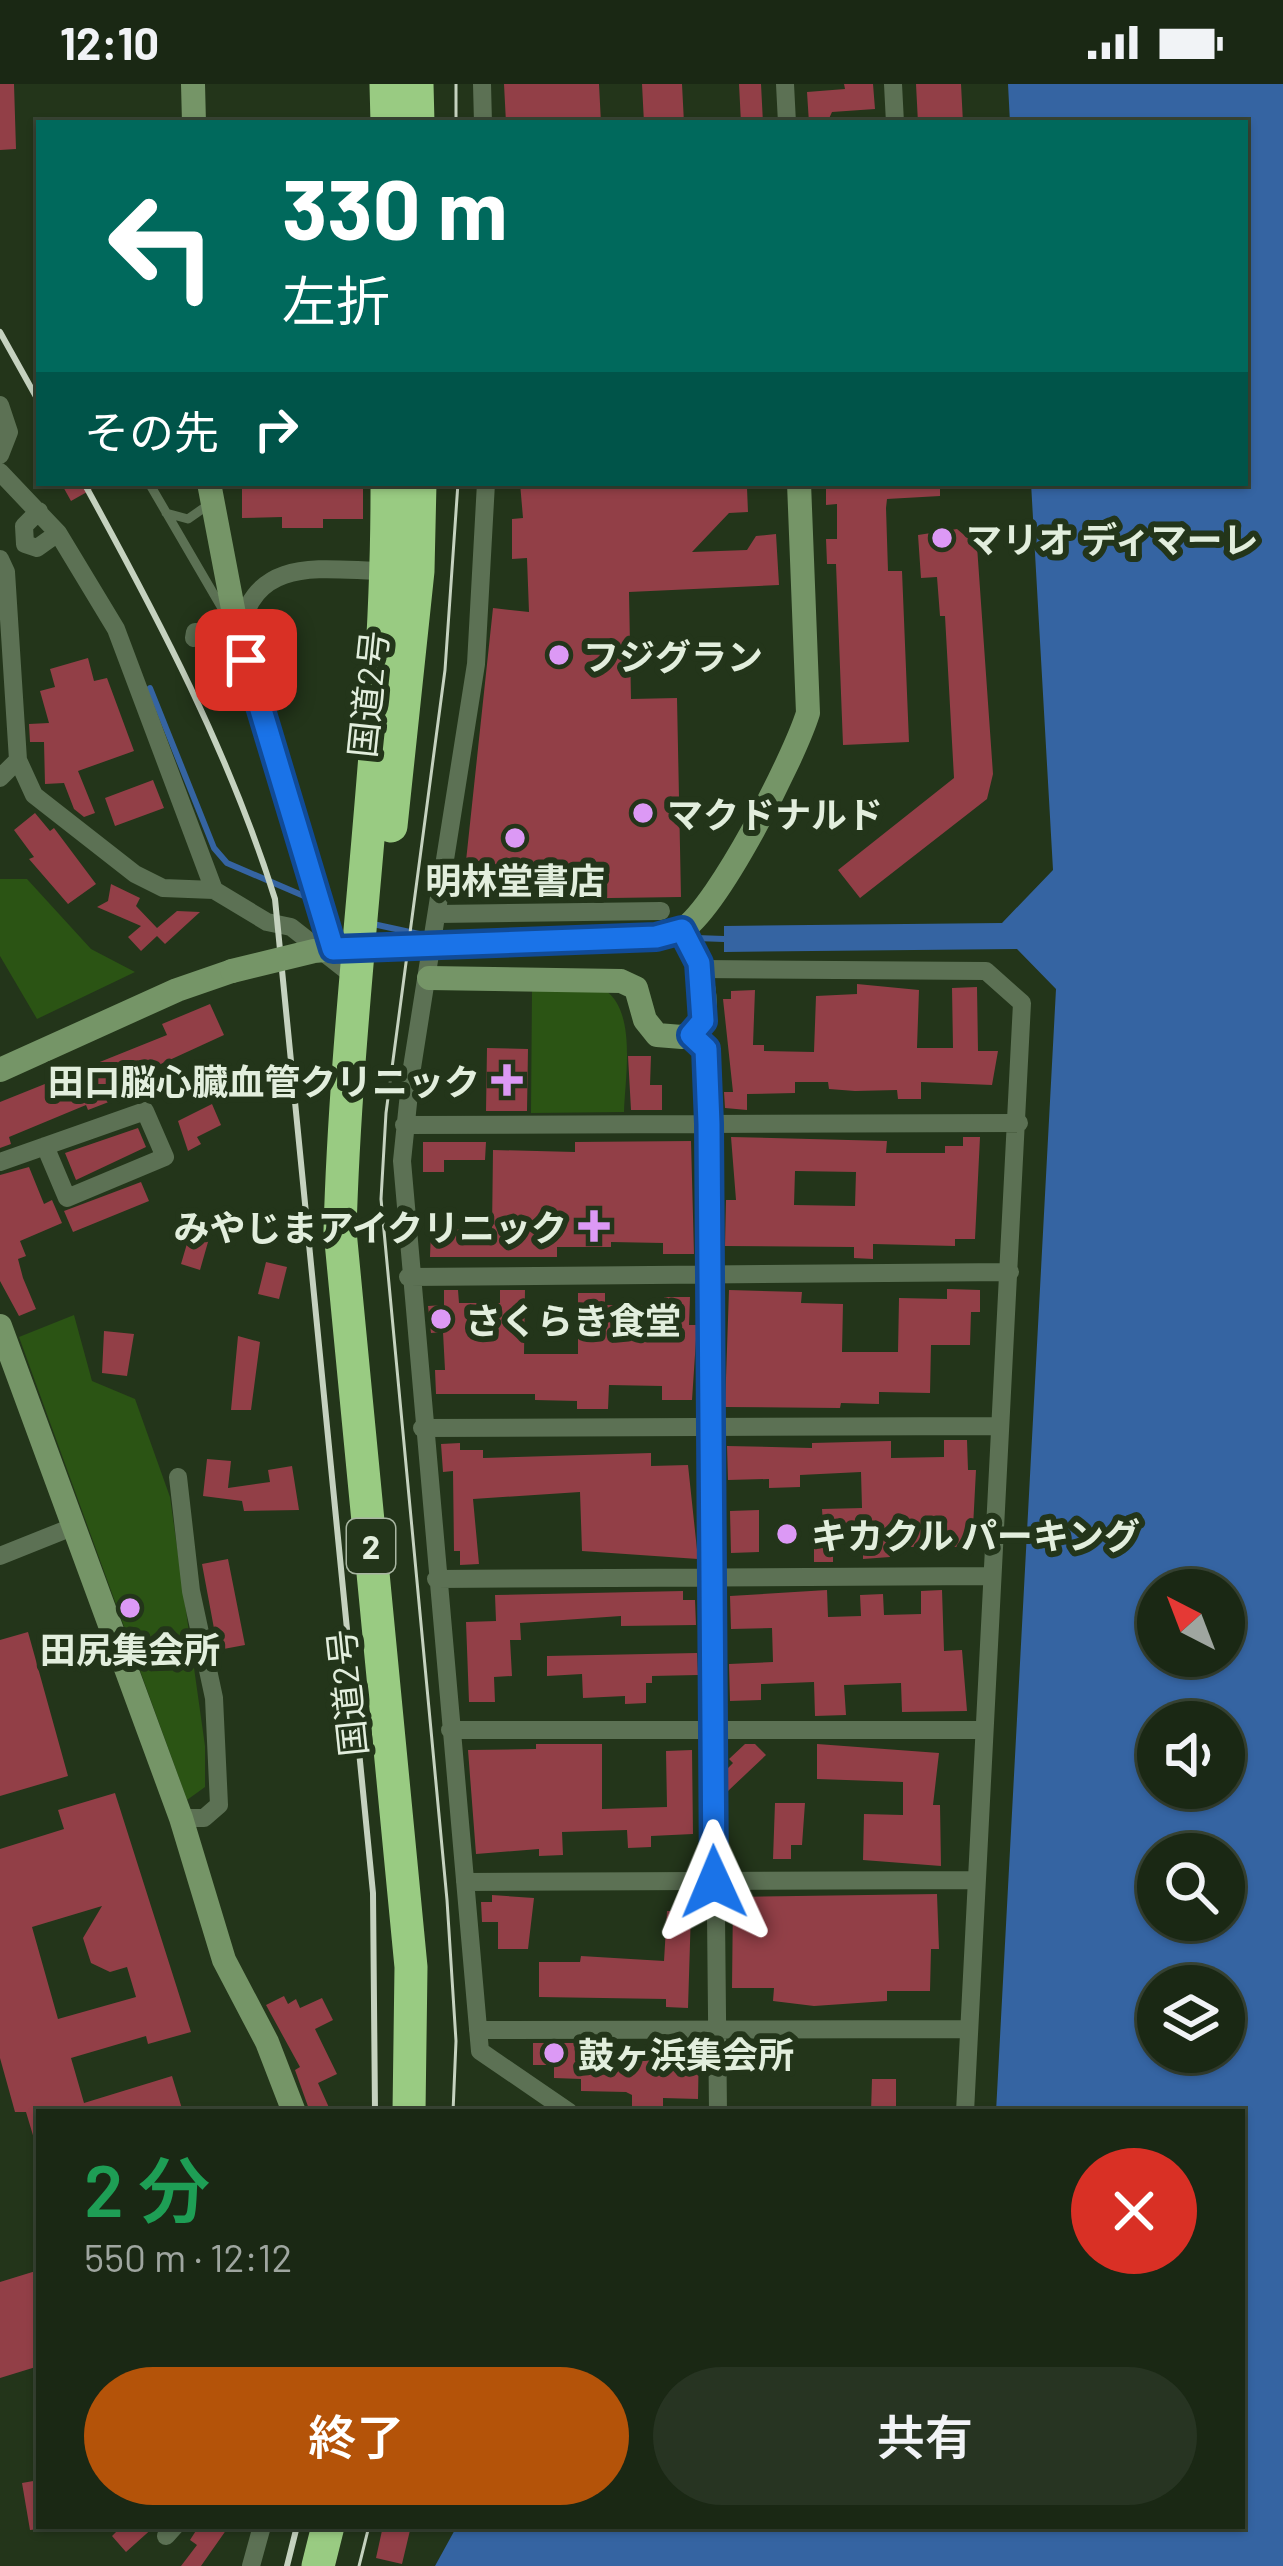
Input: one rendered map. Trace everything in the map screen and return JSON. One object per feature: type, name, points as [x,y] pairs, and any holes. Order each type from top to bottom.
[{"type":"highway","points":[[386,84],[386,120]]},
{"type":"highway","points":[[417,84],[418,120]]},
{"type":"highway","name":"国道2号","points":[[387,486],[388,571],[360,981],[343,1130],[340,1231],[412,1967],[409,2109]]},
{"type":"highway","name":"国道2号","points":[[360,981],[376,919],[404,744],[420,486]]},
{"type":"highway","points":[[318,2566],[327,2529]]},
{"type":"street","points":[[193,84],[194,120]]},
{"type":"street","points":[[482,84],[483,120]]},
{"type":"street","points":[[784,84],[787,120]]},
{"type":"street","points":[[893,84],[895,120]]},
{"type":"street","points":[[0,405],[10,432],[0,455]]},
{"type":"street","points":[[0,472],[58,533],[116,629],[214,890]]},
{"type":"street","points":[[486,486],[476,664],[404,1125],[408,1277],[480,2051],[565,2109]]},
{"type":"street","points":[[691,1035],[703,1021],[694,942],[798,746],[808,713],[799,486]]},
{"type":"street","points":[[0,503],[17,487]]},
{"type":"street","points":[[210,491],[238,635],[333,949]]},
{"type":"street","points":[[39,511],[24,526],[25,544],[37,548],[58,533]]},
{"type":"street","points":[[0,560],[6,572],[17,682],[18,760],[34,795],[135,874],[164,888],[214,890],[267,922],[291,927],[360,981]]},
{"type":"street","points":[[238,635],[247,598],[272,578],[321,569],[388,571]]},
{"type":"street","points":[[0,778],[18,760]]},
{"type":"street","points":[[438,914],[661,911]]},
{"type":"street","points":[[0,1070],[151,1001],[232,971],[333,949],[656,937],[986,970],[1022,1003],[965,2109]]},
{"type":"street","points":[[429,978],[620,980],[636,988],[645,1019],[657,1035],[691,1035],[706,1049],[714,1428],[711,1730],[718,2109]]},
{"type":"street","points":[[0,1162],[45,1146],[145,1112],[166,1156],[67,1198],[45,1146]]},
{"type":"street","points":[[404,1125],[1019,1123]]},
{"type":"street","points":[[408,1277],[1010,1272]]},
{"type":"street","points":[[0,1326],[181,1818],[224,1960],[267,2042],[293,2109]]},
{"type":"street","points":[[422,1428],[1000,1426]]},
{"type":"street","points":[[178,1477],[191,1591],[214,1697],[219,1805],[204,1817],[181,1818]]},
{"type":"street","points":[[0,1556],[75,1526]]},
{"type":"street","points":[[436,1579],[992,1576]]},
{"type":"street","points":[[450,1730],[984,1730]]},
{"type":"street","points":[[465,1882],[977,1880]]},
{"type":"street","points":[[478,2030],[969,2029]]},
{"type":"street","points":[[251,2566],[261,2529]]},
{"type":"lane","points":[[151,486],[238,635]]},
{"type":"lane","points":[[166,513],[188,519],[210,491]]},
{"type":"green space","points":[[0,879],[27,879],[91,949],[135,972],[37,1019],[0,956]]},
{"type":"green space","points":[[532,990],[605,990],[615,1000],[627,1046],[624,1112],[531,1113]]},
{"type":"green space","points":[[74,1315],[92,1381],[135,1399],[170,1497],[205,1746],[205,1787],[187,1800],[19,1337]]},
{"type":"water","points":[[1008,84],[1283,84],[1283,2566],[435,2566],[455,2529],[1245,2529],[1245,2109],[996,2109],[1056,989],[1017,949],[724,952],[724,926],[1002,923],[1053,870],[1031,486],[1248,486],[1248,120],[1010,120]]},
{"type":"building","points":[[0,84],[14,84],[16,149],[0,150]]},
{"type":"building","points":[[504,84],[599,84],[601,120],[506,120]]},
{"type":"building","points":[[642,84],[682,84],[684,120],[644,120]]},
{"type":"building","points":[[739,84],[761,84],[763,120],[741,120]]},
{"type":"building","points":[[844,84],[873,84],[875,109],[832,112],[828,120],[809,120],[807,92],[845,89]]},
{"type":"building","points":[[916,84],[961,84],[963,120],[918,120]]},
{"type":"building","points":[[63,486],[98,486],[71,501]]},
{"type":"building","points":[[242,486],[363,486],[363,519],[323,519],[323,528],[282,528],[282,517],[242,518]]},
{"type":"building","name":"フジグラン","points":[[520,486],[737,486],[747,488],[748,512],[729,513],[692,552],[747,550],[756,536],[776,534],[779,585],[629,592],[631,699],[677,698],[681,897],[480,900],[479,861],[466,861],[493,608],[529,612],[527,558],[512,559],[512,519],[523,518]]},
{"type":"building","points":[[826,486],[940,486],[940,496],[887,499],[888,571],[902,571],[909,742],[843,745],[836,564],[827,564],[826,539],[837,539],[837,504],[826,505]]},
{"type":"building","points":[[957,529],[977,546],[993,774],[987,799],[860,898],[838,870],[954,778],[945,616],[940,616],[937,577],[921,578],[918,535]]},
{"type":"building","points":[[88,658],[94,681],[107,678],[134,751],[78,771],[95,813],[84,817],[74,809],[64,783],[45,784],[44,742],[30,742],[29,724],[49,723],[40,691],[55,687],[50,669]]},
{"type":"building","points":[[153,780],[164,808],[115,826],[105,798]]},
{"type":"building","points":[[35,813],[50,831],[54,828],[96,884],[68,904],[29,859],[34,857],[14,830]]},
{"type":"building","points":[[111,884],[140,898],[136,906],[157,928],[177,911],[200,912],[165,944],[157,936],[141,951],[128,937],[141,926],[97,907],[108,901]]},
{"type":"building","points":[[857,984],[919,990],[917,1048],[953,1048],[952,988],[977,987],[978,1051],[998,1051],[992,1085],[921,1082],[921,1099],[898,1099],[897,1090],[829,1089],[828,1082],[795,1082],[795,1093],[747,1094],[747,1110],[725,1108],[724,1092],[733,1092],[723,999],[731,999],[731,991],[755,990],[753,1045],[764,1045],[764,1051],[814,1052],[816,996],[857,994]]},
{"type":"building","points":[[210,1004],[224,1035],[139,1074],[145,1088],[88,1110],[86,1105],[9,1137],[11,1144],[0,1148],[0,1102],[167,1035],[162,1024]]},
{"type":"building","name":"田口脳心臓血管クリニック","points":[[487,1048],[528,1049],[527,1111],[486,1111]]},
{"type":"building","points":[[628,1056],[651,1056],[650,1085],[662,1085],[662,1110],[631,1110]]},
{"type":"building","points":[[212,1104],[221,1125],[197,1137],[201,1144],[188,1151],[178,1121]]},
{"type":"building","points":[[138,1128],[146,1147],[76,1180],[65,1153]]},
{"type":"building","points":[[731,1137],[887,1141],[886,1153],[945,1153],[945,1146],[963,1146],[963,1137],[980,1137],[975,1239],[955,1239],[955,1246],[873,1244],[873,1259],[854,1258],[854,1247],[725,1246],[726,1200],[736,1200]],"holes":[[[795,1171],[856,1172],[855,1206],[794,1205]]]},
{"type":"building","points":[[691,1141],[694,1254],[663,1254],[663,1243],[611,1242],[611,1247],[557,1247],[557,1257],[430,1257],[431,1229],[492,1230],[493,1150],[575,1152],[575,1142]]},
{"type":"building","points":[[423,1142],[486,1142],[485,1160],[444,1160],[444,1172],[423,1172]]},
{"type":"building","points":[[29,1167],[44,1204],[52,1200],[62,1223],[20,1241],[26,1256],[18,1259],[36,1309],[19,1316],[0,1281],[0,1175]]},
{"type":"building","points":[[141,1182],[149,1201],[73,1232],[64,1211]]},
{"type":"building","points":[[191,1230],[210,1235],[200,1270],[181,1264]]},
{"type":"building","points":[[266,1262],[287,1267],[279,1299],[258,1294]]},
{"type":"building","points":[[947,1289],[980,1290],[980,1312],[971,1312],[970,1345],[931,1345],[930,1393],[879,1392],[879,1404],[841,1403],[840,1408],[725,1407],[729,1290],[802,1292],[801,1303],[843,1304],[842,1352],[898,1352],[899,1298],[947,1299]]},
{"type":"building","points":[[444,1290],[458,1290],[459,1303],[500,1303],[500,1290],[525,1290],[524,1354],[578,1354],[578,1293],[605,1293],[605,1305],[664,1306],[664,1297],[690,1297],[689,1325],[697,1325],[692,1400],[662,1400],[662,1386],[609,1385],[608,1409],[577,1409],[577,1401],[535,1400],[535,1394],[436,1394],[435,1370],[445,1370],[443,1332],[431,1333],[428,1306],[444,1305]]},
{"type":"building","points":[[104,1331],[134,1334],[127,1376],[102,1373]]},
{"type":"building","points":[[238,1336],[260,1342],[251,1410],[231,1410]]},
{"type":"building","points":[[944,1440],[967,1440],[968,1470],[976,1470],[972,1547],[889,1547],[890,1557],[863,1559],[863,1533],[833,1534],[833,1562],[814,1562],[814,1525],[823,1525],[822,1509],[862,1508],[861,1472],[800,1475],[800,1487],[769,1488],[769,1479],[728,1480],[727,1446],[812,1448],[812,1443],[891,1441],[891,1458],[944,1457]]},
{"type":"building","points":[[460,1443],[460,1450],[483,1450],[483,1458],[651,1453],[651,1466],[688,1465],[698,1559],[582,1551],[580,1492],[473,1499],[479,1564],[460,1565],[460,1551],[454,1551],[453,1471],[443,1472],[441,1444]]},
{"type":"building","points":[[207,1459],[231,1461],[228,1488],[270,1482],[268,1470],[292,1466],[299,1510],[244,1511],[242,1501],[203,1496]]},
{"type":"building","points":[[759,1510],[759,1552],[731,1553],[730,1511]]},
{"type":"building","points":[[228,1559],[245,1645],[218,1650],[202,1564]]},
{"type":"building","points":[[827,1590],[828,1617],[861,1616],[860,1595],[883,1594],[884,1615],[921,1614],[921,1591],[942,1590],[944,1651],[962,1650],[967,1711],[902,1712],[901,1683],[844,1685],[846,1715],[815,1716],[814,1682],[761,1684],[761,1700],[730,1701],[729,1664],[773,1662],[772,1628],[731,1629],[730,1596]]},
{"type":"building","points":[[683,1591],[683,1600],[695,1600],[696,1625],[621,1626],[621,1616],[520,1623],[521,1640],[510,1640],[512,1676],[494,1677],[495,1702],[469,1702],[466,1622],[496,1621],[495,1595]]},
{"type":"building","points":[[28,1632],[68,1776],[0,1796],[0,1640]]},
{"type":"building","points":[[697,1653],[698,1675],[652,1676],[652,1683],[646,1683],[646,1703],[625,1704],[625,1696],[583,1698],[582,1674],[547,1676],[547,1656]]},
{"type":"building","points":[[536,1744],[602,1744],[602,1809],[667,1807],[666,1751],[692,1750],[693,1834],[651,1836],[651,1847],[628,1848],[627,1830],[562,1832],[563,1855],[539,1856],[539,1849],[476,1854],[468,1750],[536,1749]]},
{"type":"building","points":[[745,1744],[755,1744],[766,1755],[728,1791],[728,1768],[733,1763],[729,1759]]},
{"type":"building","points":[[817,1744],[939,1753],[933,1805],[940,1805],[941,1866],[863,1860],[864,1814],[903,1815],[903,1782],[817,1779]]},
{"type":"building","points":[[115,1793],[191,2032],[148,2044],[146,2036],[71,2058],[84,2103],[172,2076],[182,2109],[36,2109],[35,2142],[26,2112],[15,2112],[0,2058],[0,1849],[64,1829],[58,1810]],"holes":[[[102,1906],[83,1938],[91,1963],[110,1972],[127,1967],[136,1997],[58,2019],[32,1927]]]},
{"type":"building","points":[[775,1803],[805,1803],[802,1845],[791,1845],[791,1859],[773,1859]]},
{"type":"building","points":[[937,1894],[939,1949],[931,1949],[930,1991],[887,1991],[887,2001],[814,2006],[773,2001],[774,1988],[732,1988],[733,1897]]},
{"type":"building","points":[[492,1895],[534,1898],[528,1949],[498,1949],[498,1922],[482,1922],[481,1902],[492,1902]]},
{"type":"building","points":[[667,1911],[691,1911],[688,2008],[666,2007],[666,1999],[539,1997],[539,1962],[580,1962],[581,1956],[664,1961]]},
{"type":"building","points":[[284,1996],[288,2004],[296,1999],[300,2008],[322,1998],[333,2020],[315,2029],[337,2074],[318,2083],[330,2109],[309,2109],[295,2070],[300,2067],[266,2005]]},
{"type":"building","points":[[533,2043],[616,2043],[616,2059],[680,2062],[680,2043],[699,2043],[698,2099],[663,2098],[663,2109],[632,2109],[632,2095],[626,2092],[581,2091],[581,2079],[554,2078],[554,2065],[533,2065]]},
{"type":"building","points":[[872,2079],[896,2079],[896,2109],[871,2109]]},
{"type":"building","points":[[36,2271],[36,2367],[0,2378],[0,2282]]},
{"type":"building","points":[[36,2481],[39,2529],[30,2530],[22,2483]]},
{"type":"building","points":[[119,2529],[152,2529],[126,2552],[112,2536]]},
{"type":"building","points":[[197,2529],[227,2529],[201,2566],[181,2566],[197,2545],[190,2540]]},
{"type":"building","points":[[382,2529],[410,2529],[402,2564],[376,2558]]},
{"type":"waterway","points":[[150,688],[214,848],[227,863],[311,899]]},
{"type":"waterway","points":[[373,924],[419,934]]},
{"type":"waterway","points":[[696,938],[724,939]]},
{"type":"tram line","points":[[456,84],[456,120]]},
{"type":"tram line","points":[[453,2109],[456,2041],[447,1900],[381,1199],[386,1113],[445,670],[458,486]]},
{"type":"tram line","points":[[359,2566],[368,2529]]},
{"type":"railway","points":[[0,332],[36,397]]},
{"type":"railway","points":[[86,486],[214,738],[275,899],[373,1893],[375,2109]]},
{"type":"railway","points":[[287,2566],[296,2529]]},
{"type":"place","name":"マリオ ディマーレ","points":[[942,538]]},
{"type":"place","name":"フジグラン","points":[[559,655]]},
{"type":"place","name":"マクドナルド","points":[[643,813]]},
{"type":"place","name":"明林堂書店","points":[[515,838]]},
{"type":"place","name":"田口脳心臓血管クリニック","points":[[507,1080]]},
{"type":"place","name":"みやじまアイクリニック","points":[[594,1226]]},
{"type":"place","name":"さくらき食堂","points":[[441,1319]]},
{"type":"place","name":"キカクル パーキング","points":[[787,1534]]},
{"type":"place","name":"田尻集会所","points":[[130,1608]]},
{"type":"place","name":"鼓ヶ浜集会所","points":[[554,2053]]},
{"type":"route","points":[[246,660],[333,949],[656,937],[682,930],[699,963],[703,1021],[691,1035],[706,1049],[709,1124],[714,1882]]}]
